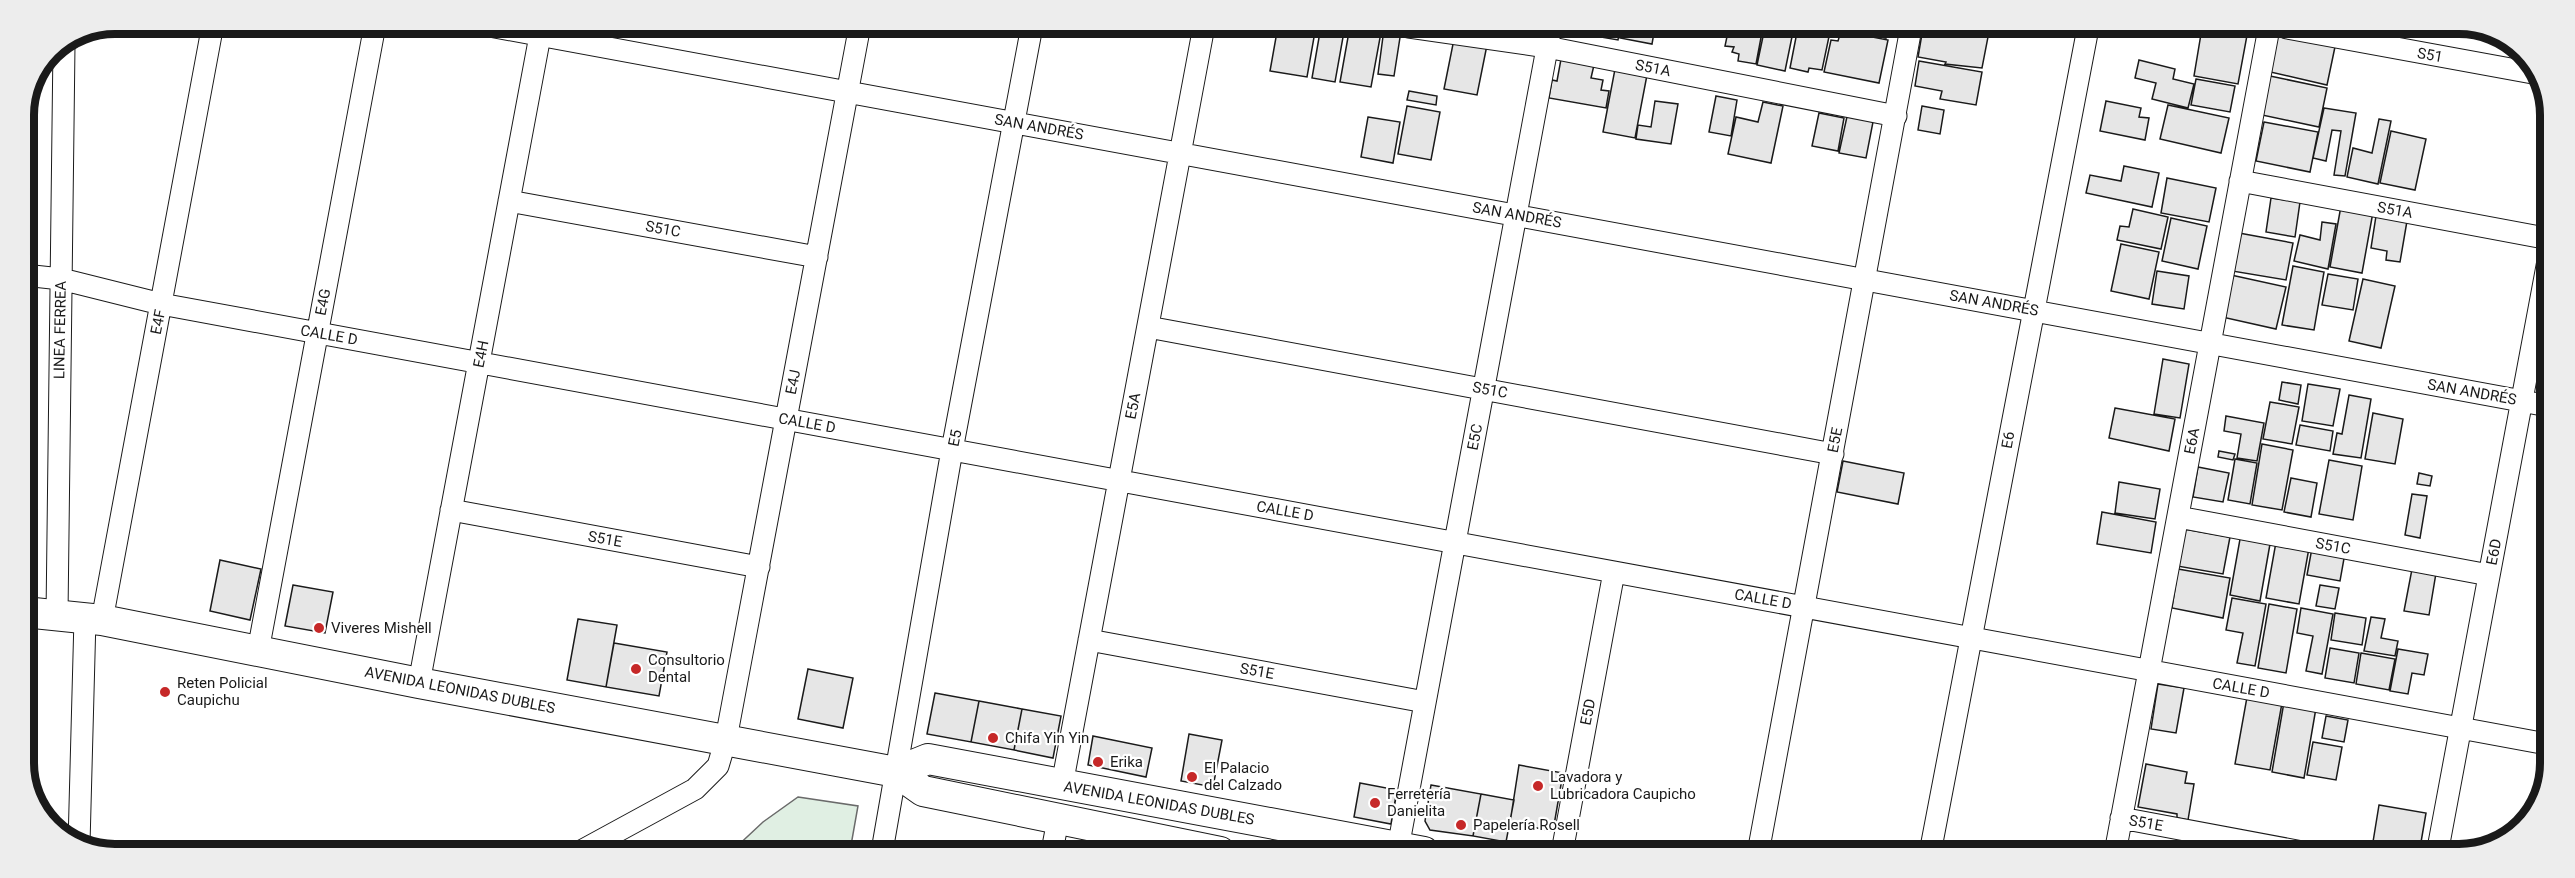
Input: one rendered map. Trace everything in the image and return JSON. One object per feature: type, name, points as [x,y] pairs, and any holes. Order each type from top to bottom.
[{"type":"main road","name":"AVENIDA LEONIDAS DUBLES","points":[[35,613],[81,618],[896,772],[923,791],[1180,844]]},
{"type":"main road","name":"AVENIDA LEONIDAS DUBLES","points":[[896,772],[928,759],[1379,844]]},
{"type":"street","name":"E4F","points":[[79,835],[81,618],[161,304],[211,34]]},
{"type":"street","name":"E4G","points":[[258,651],[373,34]]},
{"type":"street","name":"E4H","points":[[419,682],[540,34]]},
{"type":"street","name":"SAN ANDRÉS","points":[[561,34],[848,92],[2540,404]]},
{"type":"street","name":"E4J","points":[[594,844],[695,789],[718,766],[726,739],[859,34]]},
{"type":"street","name":"E5","points":[[883,844],[952,450],[1030,34]]},
{"type":"street","name":"E5A","points":[[1062,785],[1202,34]]},
{"type":"street","name":"S51A","points":[[1507,34],[1549,37],[1896,116]]},
{"type":"street","name":"E5E","points":[[1760,844],[1910,34]]},
{"type":"street","name":"E6","points":[[1932,844],[1973,638],[2032,310],[2087,34]]},
{"type":"street","name":"E6A","points":[[2117,844],[2268,34]]},
{"type":"street","name":"S51","points":[[2320,34],[2528,72]]},
{"type":"street","name":"E5C","points":[[1412,844],[1425,702],[1549,37]]},
{"type":"street","name":"LINEA FERREA","points":[[64,53],[61,279],[81,618]]},
{"type":"street","name":"S51A","points":[[2240,181],[2540,237]]},
{"type":"street","name":"S51C","points":[[509,201],[817,257]]},
{"type":"street","name":"CALLE D","points":[[34,276],[61,279],[161,304],[2540,743]]},
{"type":"street","name":"E6D","points":[[2439,844],[2540,304]]},
{"type":"street","name":"S51C","points":[[1148,327],[1833,454]]},
{"type":"street","name":"S51E","points":[[451,510],[759,567]]},
{"type":"street","name":"S51C","points":[[2178,517],[2489,575]]},
{"type":"street","name":"E5D","points":[[1563,844],[1614,572]]},
{"type":"street","name":"S51E","points":[[1089,640],[1425,702]]},
{"type":"street","name":"S51E","points":[[2121,818],[2260,844]]},
{"type":"street","points":[[1053,844],[1058,820]]},
{"type":"green space","points":[[798,797],[858,806],[851,844],[739,844],[763,822]]},
{"type":"building","points":[[1277,34],[1315,34],[1307,77],[1270,71]]},
{"type":"building","points":[[1320,34],[1344,34],[1335,82],[1312,78]]},
{"type":"building","points":[[1349,34],[1381,34],[1371,87],[1340,82]]},
{"type":"building","points":[[1383,34],[1401,34],[1394,76],[1378,74]]},
{"type":"building","points":[[1583,34],[1619,34],[1618,40]]},
{"type":"building","points":[[1621,34],[1654,34],[1652,44],[1620,38]]},
{"type":"building","points":[[1728,34],[1762,34],[1756,64],[1738,61],[1739,54],[1732,52],[1734,47],[1725,46]]},
{"type":"building","points":[[1764,34],[1793,34],[1785,71],[1757,65]]},
{"type":"building","points":[[1797,34],[1830,34],[1822,70],[1809,68],[1808,72],[1790,68]]},
{"type":"building","points":[[1840,34],[1857,34],[1888,40],[1879,83],[1824,72],[1831,40],[1838,41]]},
{"type":"building","points":[[1870,34],[1887,34],[1886,38]]},
{"type":"building","points":[[1922,34],[1966,34],[1988,37],[1982,68],[1945,64],[1946,62],[1918,57]]},
{"type":"building","points":[[2201,34],[2247,34],[2238,84],[2194,76]]},
{"type":"building","points":[[2275,34],[2299,34],[2336,42],[2327,85],[2266,71]]},
{"type":"building","points":[[1454,39],[1487,45],[1477,95],[1444,89]]},
{"type":"building","points":[[1561,59],[1594,65],[1591,78],[1603,80],[1601,90],[1609,91],[1606,108],[1549,98],[1552,80],[1557,81]]},
{"type":"building","points":[[2139,60],[2175,69],[2173,79],[2194,84],[2188,108],[2152,99],[2156,83],[2135,78]]},
{"type":"building","points":[[1919,61],[1982,72],[1976,105],[1940,99],[1942,91],[1915,86]]},
{"type":"building","points":[[1615,69],[1647,75],[1635,138],[1603,132]]},
{"type":"building","points":[[2270,76],[2327,88],[2319,127],[2262,115]]},
{"type":"building","points":[[2196,79],[2235,86],[2230,112],[2191,105]]},
{"type":"building","points":[[1409,91],[1437,96],[1436,105],[1407,100]]},
{"type":"building","points":[[1716,96],[1737,100],[1731,136],[1709,132]]},
{"type":"building","points":[[1655,101],[1678,104],[1671,144],[1636,139],[1638,125],[1651,127]]},
{"type":"building","points":[[2106,101],[2141,108],[2139,117],[2149,118],[2145,140],[2100,131]]},
{"type":"building","points":[[1763,102],[1783,106],[1771,163],[1728,154],[1736,117],[1758,122]]},
{"type":"building","points":[[2168,105],[2229,118],[2221,153],[2160,139]]},
{"type":"building","points":[[1407,106],[1440,112],[1431,160],[1398,154]]},
{"type":"building","points":[[1922,106],[1944,110],[1940,134],[1918,130]]},
{"type":"building","points":[[2324,108],[2356,113],[2345,176],[2334,175],[2341,131],[2332,130],[2326,161],[2313,158]]},
{"type":"building","points":[[1848,112],[1873,122],[1866,158],[1839,153]]},
{"type":"building","points":[[1819,113],[1844,118],[1838,151],[1812,146]]},
{"type":"building","points":[[1368,117],[1400,122],[1393,163],[1361,157]]},
{"type":"building","points":[[2379,119],[2391,121],[2378,184],[2347,177],[2353,148],[2372,153]]},
{"type":"building","points":[[2264,122],[2318,132],[2310,172],[2256,161]]},
{"type":"building","points":[[2391,131],[2426,139],[2415,190],[2380,183]]},
{"type":"building","points":[[2124,166],[2159,173],[2152,207],[2086,193],[2090,175],[2121,181]]},
{"type":"building","points":[[2167,178],[2216,188],[2209,222],[2161,213]]},
{"type":"building","points":[[2271,198],[2300,202],[2295,237],[2266,232]]},
{"type":"building","points":[[2341,206],[2373,212],[2362,273],[2330,267]]},
{"type":"building","points":[[2133,209],[2168,217],[2161,249],[2117,240],[2120,226],[2129,227]]},
{"type":"building","points":[[2376,216],[2407,221],[2400,262],[2386,260],[2387,251],[2371,248]]},
{"type":"building","points":[[2171,218],[2207,226],[2198,269],[2162,261]]},
{"type":"building","points":[[2322,222],[2336,224],[2328,269],[2294,261],[2300,235],[2320,240]]},
{"type":"building","points":[[2239,233],[2293,243],[2286,280],[2232,271]]},
{"type":"building","points":[[2121,244],[2159,252],[2149,299],[2111,291]]},
{"type":"building","points":[[2293,266],[2324,272],[2314,330],[2282,325]]},
{"type":"building","points":[[2157,271],[2189,276],[2184,309],[2152,304]]},
{"type":"building","points":[[2328,274],[2358,279],[2353,310],[2322,305]]},
{"type":"building","points":[[2231,275],[2286,287],[2276,329],[2222,317]]},
{"type":"building","points":[[2363,279],[2395,286],[2381,348],[2349,341]]},
{"type":"building","points":[[2163,359],[2189,364],[2180,418],[2154,414]]},
{"type":"building","points":[[2282,382],[2301,385],[2298,404],[2279,400]]},
{"type":"building","points":[[2308,384],[2340,389],[2333,426],[2302,421]]},
{"type":"building","points":[[2349,395],[2371,399],[2361,458],[2333,454],[2337,433],[2342,434]]},
{"type":"building","points":[[2270,402],[2299,407],[2292,444],[2263,439]]},
{"type":"building","points":[[2115,408],[2175,419],[2169,451],[2109,438]]},
{"type":"building","points":[[2373,413],[2403,419],[2395,464],[2365,459]]},
{"type":"building","points":[[2226,416],[2264,423],[2257,461],[2237,458],[2241,434],[2224,431]]},
{"type":"building","points":[[2300,425],[2333,431],[2330,451],[2296,445]]},
{"type":"building","points":[[2262,444],[2293,450],[2282,510],[2252,505]]},
{"type":"building","points":[[2219,451],[2235,454],[2233,460],[2218,457]]},
{"type":"building","points":[[2235,459],[2257,463],[2250,504],[2228,500]]},
{"type":"building","points":[[2329,460],[2362,466],[2353,520],[2319,514]]},
{"type":"building","points":[[1843,461],[1904,473],[1898,504],[1837,492]]},
{"type":"building","points":[[2198,467],[2229,473],[2223,502],[2193,497]]},
{"type":"building","points":[[2419,473],[2432,476],[2430,486],[2417,484]]},
{"type":"building","points":[[2291,478],[2317,483],[2311,517],[2284,512]]},
{"type":"building","points":[[2119,482],[2160,489],[2155,519],[2115,513]]},
{"type":"building","points":[[2412,494],[2427,496],[2420,538],[2405,535]]},
{"type":"building","points":[[2102,512],[2156,522],[2151,553],[2097,544]]},
{"type":"building","points":[[2184,529],[2230,537],[2223,574],[2177,566]]},
{"type":"building","points":[[2240,539],[2270,544],[2260,601],[2230,595]]},
{"type":"building","points":[[2276,542],[2309,548],[2299,604],[2266,598]]},
{"type":"building","points":[[2312,548],[2345,553],[2340,581],[2307,575]]},
{"type":"building","points":[[220,560],[261,569],[250,620],[210,611]]},
{"type":"building","points":[[2178,569],[2230,578],[2223,618],[2172,608]]},
{"type":"building","points":[[2412,569],[2436,573],[2429,615],[2404,611]]},
{"type":"building","points":[[293,585],[333,592],[325,633],[285,626]]},
{"type":"building","points":[[2320,585],[2339,588],[2335,609],[2316,606]]},
{"type":"building","points":[[2232,598],[2266,604],[2255,666],[2237,663],[2243,633],[2226,630]]},
{"type":"building","points":[[2269,604],[2297,609],[2286,673],[2258,668]]},
{"type":"building","points":[[2301,608],[2333,614],[2322,674],[2306,671],[2313,636],[2297,633]]},
{"type":"building","points":[[2335,613],[2366,618],[2362,645],[2331,640]]},
{"type":"building","points":[[2371,617],[2385,619],[2381,638],[2398,641],[2395,656],[2364,651]]},
{"type":"building","points":[[578,619],[617,625],[606,687],[567,680]]},
{"type":"building","name":"Consultorio Dental","points":[[614,643],[667,652],[659,696],[606,687]]},
{"type":"building","points":[[2330,648],[2359,653],[2354,683],[2325,678]]},
{"type":"building","points":[[2398,649],[2428,654],[2424,675],[2412,673],[2408,694],[2390,691]]},
{"type":"building","points":[[2361,653],[2395,659],[2389,690],[2356,684]]},
{"type":"building","points":[[808,669],[853,678],[843,728],[798,719]]},
{"type":"building","points":[[2158,684],[2184,688],[2176,733],[2151,729]]},
{"type":"building","points":[[935,693],[979,701],[971,742],[927,734]]},
{"type":"building","points":[[2247,697],[2282,703],[2270,770],[2235,764]]},
{"type":"building","points":[[979,701],[1022,709],[1014,750],[971,742]]},
{"type":"building","points":[[2284,702],[2316,708],[2304,778],[2272,772]]},
{"type":"building","points":[[1022,709],[1061,716],[1053,758],[1014,750]]},
{"type":"building","points":[[2326,716],[2348,720],[2344,742],[2322,738]]},
{"type":"building","points":[[1189,734],[1222,740],[1213,787],[1181,781]]},
{"type":"building","points":[[1093,736],[1152,748],[1146,777],[1088,765]]},
{"type":"building","points":[[2313,742],[2342,747],[2336,780],[2307,775]]},
{"type":"building","points":[[2146,764],[2187,772],[2185,783],[2194,784],[2188,820],[2177,818],[2177,814],[2138,807]]},
{"type":"building","name":"Lavadora y Lubricadora Caupicho","points":[[1519,765],[1563,773],[1553,831],[1510,823]]},
{"type":"building","name":"Ferretería Danielita","points":[[1360,783],[1397,790],[1391,824],[1354,817]]},
{"type":"building","points":[[1431,785],[1481,794],[1473,836],[1430,830],[1425,821]]},
{"type":"building","points":[[1481,794],[1514,800],[1506,842],[1473,836]]},
{"type":"building","points":[[2379,805],[2426,813],[2421,844],[2373,844]]},
{"type":"place","name":"Viveres Mishell","points":[[319,628]]},
{"type":"place","name":"Consultorio Dental","points":[[636,669]]},
{"type":"place","name":"Reten Policial Caupichu","points":[[165,692]]},
{"type":"place","name":"Chifa Yin Yin","points":[[993,738]]},
{"type":"place","name":"Erika","points":[[1098,762]]},
{"type":"place","name":"El Palacio del Calzado","points":[[1192,777]]},
{"type":"place","name":"Lavadora y Lubricadora Caupicho","points":[[1538,786]]},
{"type":"place","name":"Ferretería Danielita","points":[[1375,803]]},
{"type":"place","name":"Papelería Rosell","points":[[1461,825]]}]
